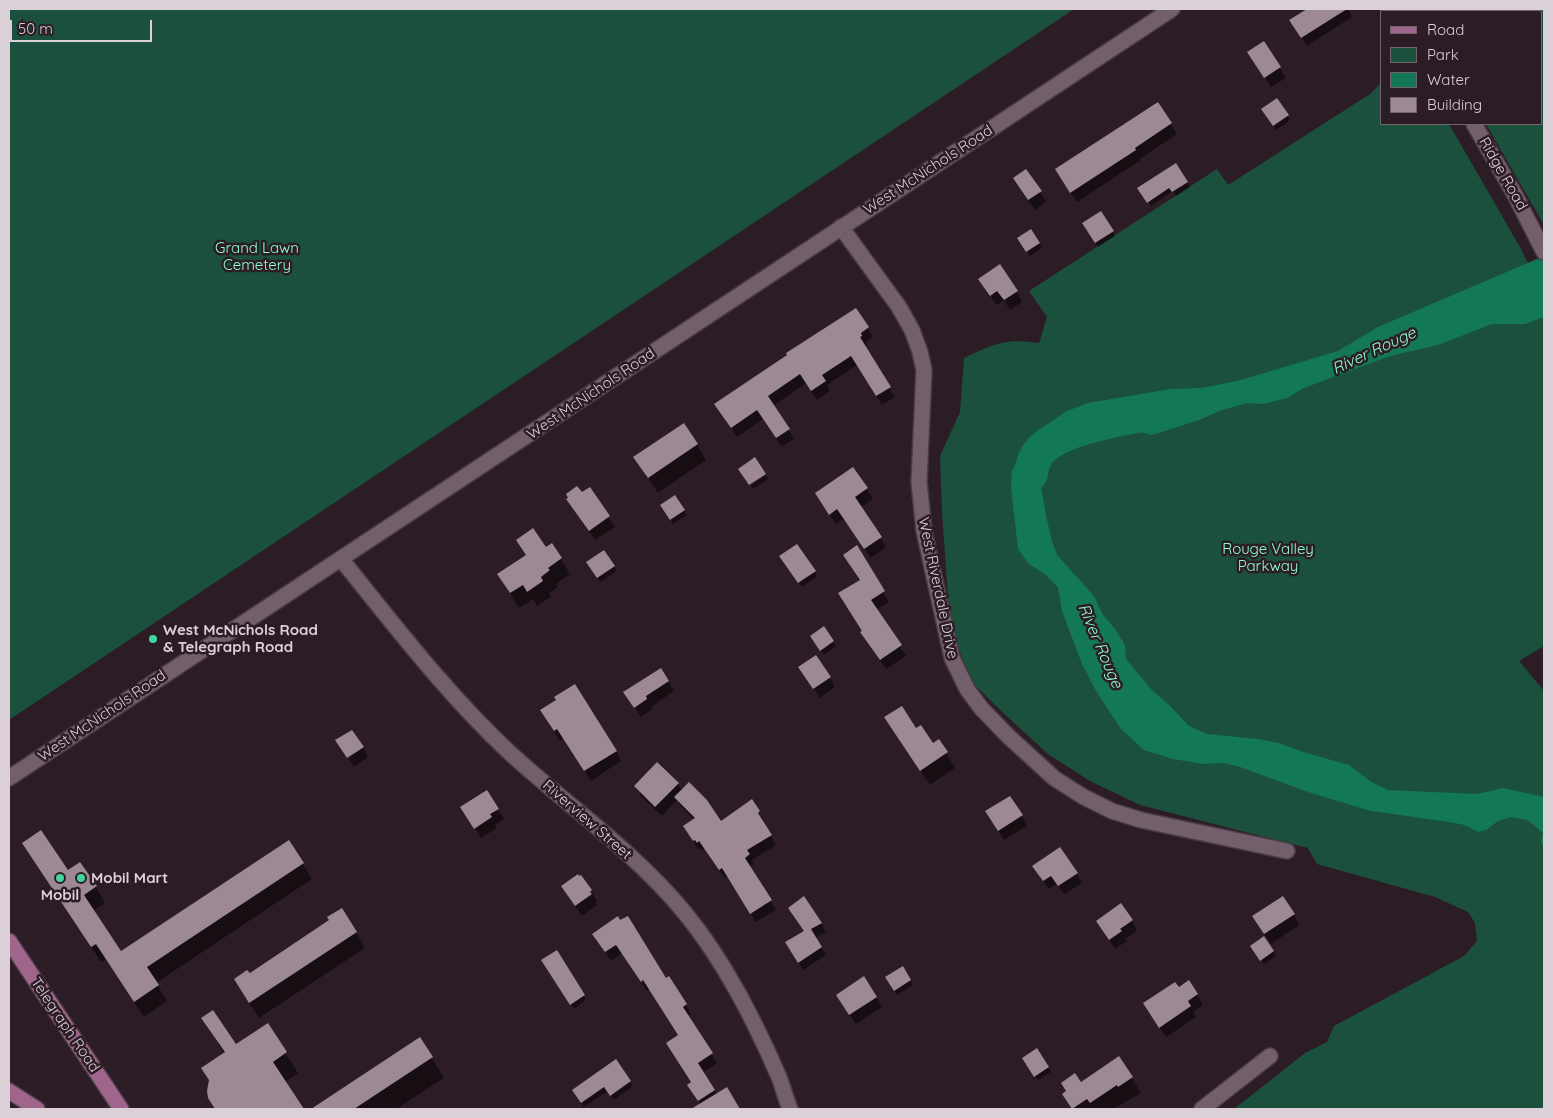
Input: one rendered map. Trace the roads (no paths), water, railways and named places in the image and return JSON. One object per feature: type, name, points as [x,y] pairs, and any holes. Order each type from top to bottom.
[{"type":"main road","name":"Telegraph Road","points":[[9,941],[121,1109]]},
{"type":"main road","points":[[9,1091],[37,1109]]},
{"type":"street","name":"West McNichols Road","points":[[9,778],[1172,9]]},
{"type":"street","name":"Ridge Road","points":[[1475,125],[1515,195],[1544,252]]},
{"type":"street","name":"West Riverdale Drive","points":[[841,227],[899,307],[912,330],[920,352],[924,370],[919,482],[924,532],[952,658],[967,689],[981,708],[1008,736],[1054,778],[1082,796],[1112,811],[1141,820],[1288,851]]},
{"type":"street","name":"Riverview Street","points":[[341,559],[426,665],[462,706],[510,753],[643,868],[685,912],[707,942],[741,999],[764,1044],[790,1109]]},
{"type":"street","points":[[1202,1109],[1270,1056]]},
{"type":"water","points":[[1544,256],[1544,317],[1525,324],[1492,324],[1438,345],[1390,356],[1304,388],[1287,398],[1263,404],[1247,403],[1152,435],[1137,431],[1125,421],[1106,415],[1084,417],[1064,429],[1042,455],[1037,466],[1047,520],[1057,555],[1094,596],[1103,615],[1125,645],[1126,659],[1152,690],[1189,726],[1207,734],[1279,743],[1349,765],[1371,782],[1388,790],[1477,794],[1503,788],[1544,797],[1544,847],[1541,841],[1543,833],[1528,820],[1511,817],[1498,821],[1486,830],[1478,832],[1465,825],[1371,811],[1224,763],[1204,764],[1173,759],[1144,750],[1121,729],[1096,691],[1082,664],[1062,611],[1058,587],[1045,574],[1029,564],[1018,549],[1011,487],[1012,471],[1022,451],[1052,421],[1067,411],[1088,403],[1171,389],[1202,388],[1241,380],[1338,351],[1378,327]]},
{"type":"waterway","name":"River Rouge","points":[[1031,474],[1033,463],[1044,447],[1068,433],[1100,423],[1163,411]]},
{"type":"place","name":"West McNichols Road & Telegraph Road","points":[[153,639]]},
{"type":"place","name":"Mobil","points":[[60,878]]},
{"type":"place","name":"Mobil Mart","points":[[81,878]]},
{"type":"park label","name":"Grand Lawn Cemetery","points":[[257,256]]},
{"type":"park label","name":"Rouge Valley Parkway","points":[[1268,558]]}]
